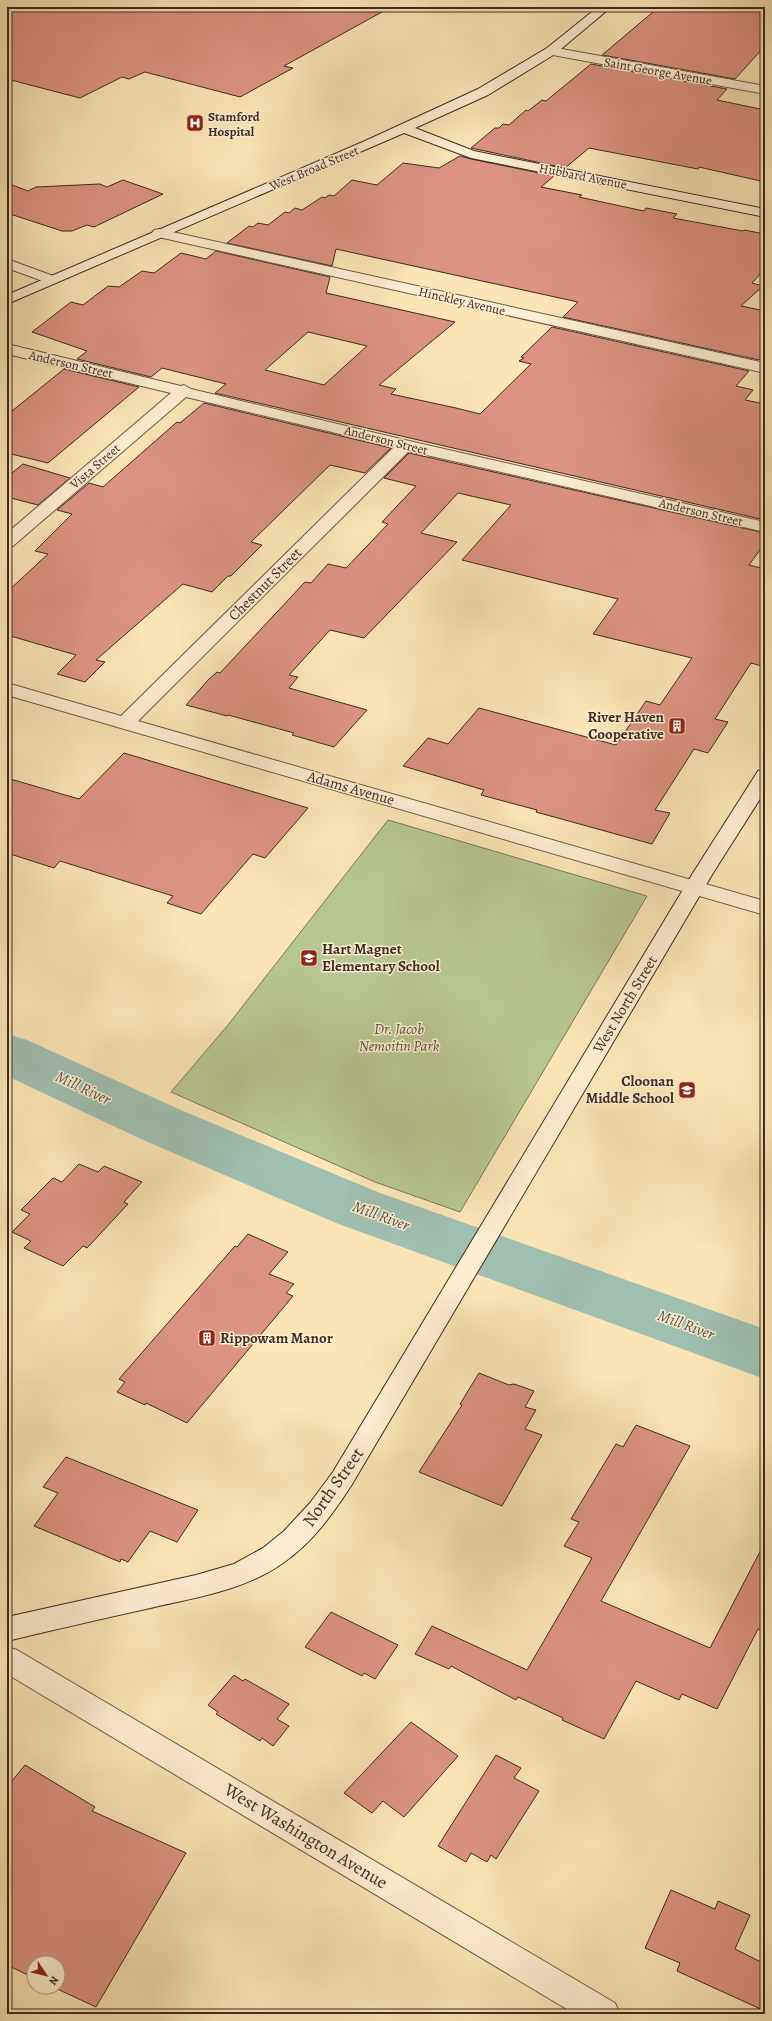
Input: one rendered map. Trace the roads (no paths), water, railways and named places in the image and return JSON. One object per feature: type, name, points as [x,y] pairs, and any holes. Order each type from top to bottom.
[{"type":"street","name":"West Broad Street","points":[[7,300],[50,280],[404,129],[483,92],[551,51],[605,7]]},
{"type":"street","name":"Saint George Avenue","points":[[551,51],[765,90]]},
{"type":"street","name":"Hubbard Avenue","points":[[404,129],[471,154],[765,213]]},
{"type":"street","name":"Hinckley Avenue","points":[[158,234],[765,368]]},
{"type":"street","points":[[7,263],[50,280]]},
{"type":"street","name":"Anderson Street","points":[[7,349],[184,390],[405,444],[765,527]]},
{"type":"street","name":"Vista Street","points":[[7,542],[184,390]]},
{"type":"street","name":"Chestnut Street","points":[[125,724],[405,444]]},
{"type":"street","name":"Adams Avenue","points":[[7,689],[765,908]]},
{"type":"street","name":"West North Street","points":[[439,1318],[695,887],[765,775]]},
{"type":"street","name":"North Street","points":[[7,1628],[202,1585],[250,1569],[272,1556],[290,1543],[317,1515],[342,1479],[439,1318]]},
{"type":"street","name":"West Washington Avenue","points":[[7,1659],[604,2014]]},
{"type":"waterway","name":"Mill River","points":[[7,1053],[162,1125],[358,1208],[765,1354]]},
{"type":"place","name":"Stamford Hospital","points":[[195,123]]},
{"type":"place","name":"River Haven Cooperative","points":[[677,726]]},
{"type":"place","name":"Hart Magnet Elementary School","points":[[309,958]]},
{"type":"place","name":"Cloonan Middle School","points":[[687,1090]]},
{"type":"place","name":"Rippowam Manor","points":[[207,1338]]},
{"type":"park label","name":"Dr. Jacob Nemoitin Park","points":[[399,1038]]}]
